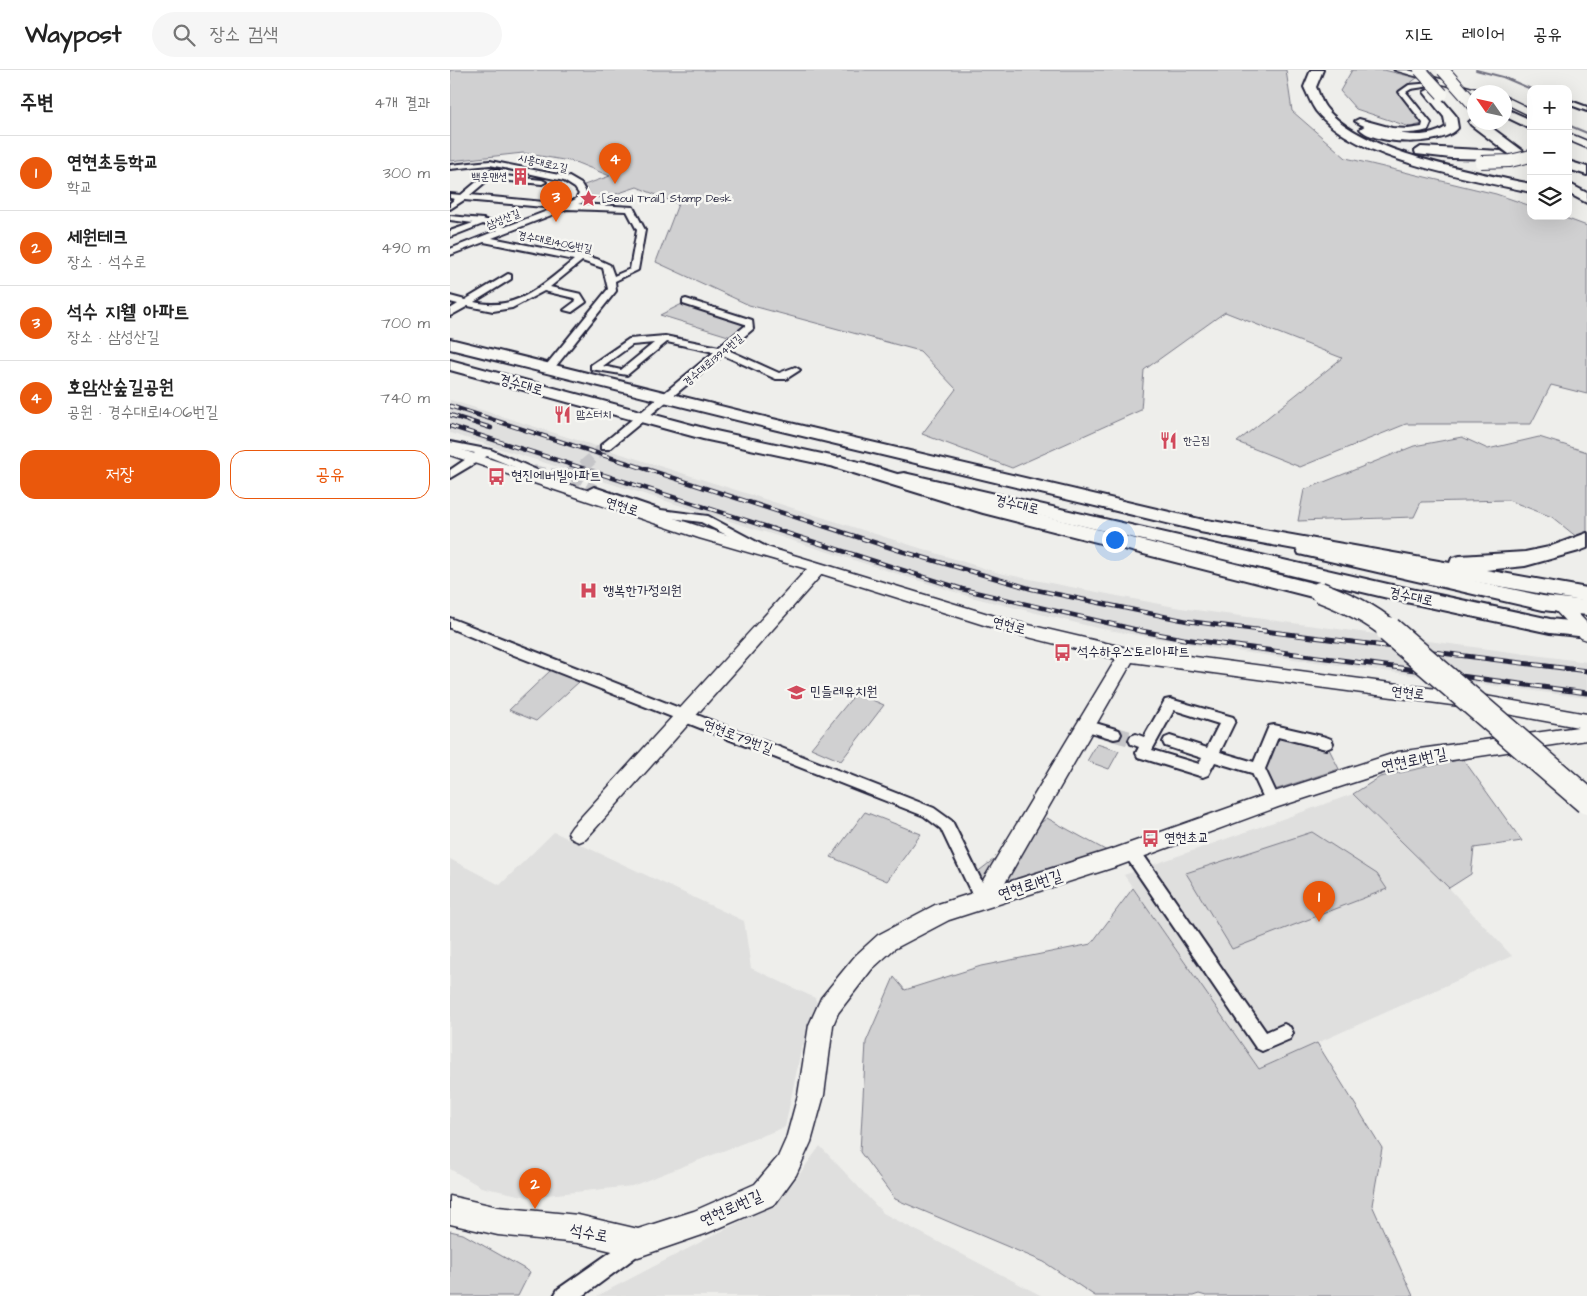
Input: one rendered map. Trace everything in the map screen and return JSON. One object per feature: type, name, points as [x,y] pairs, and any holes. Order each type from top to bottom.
[{"type":"highway","points":[[1318,70],[1310,87],[1314,102],[1328,117],[1355,127],[1386,146],[1455,161],[1510,161],[1527,157]]},
{"type":"highway","points":[[1326,70],[1319,85],[1319,94],[1324,104],[1334,115],[1366,136],[1404,148],[1452,154],[1501,155]]},
{"type":"highway","points":[[1334,115],[1365,129],[1392,136],[1419,138],[1440,136],[1452,128],[1452,119],[1419,70]]},
{"type":"highway","points":[[1443,70],[1467,88]]},
{"type":"highway","points":[[1443,70],[1467,96]]},
{"type":"highway","points":[[1436,93],[1467,116]]},
{"type":"highway","points":[[1512,107],[1527,121]]},
{"type":"highway","points":[[1355,127],[1385,149],[1422,163],[1527,187]]},
{"type":"highway","points":[[1487,130],[1527,159]]},
{"type":"highway","points":[[1505,130],[1527,147]]},
{"type":"highway","points":[[1572,166],[1587,171]]},
{"type":"highway","points":[[1572,180],[1587,190]]},
{"type":"highway","points":[[1572,189],[1587,199]]},
{"type":"highway","points":[[1572,201],[1587,208]]},
{"type":"highway","points":[[841,463],[990,509],[1320,592],[1350,604],[1378,620],[1587,801]]},
{"type":"highway","points":[[1207,527],[1587,595]]},
{"type":"highway","points":[[1342,551],[1429,561],[1483,563],[1544,556],[1587,540]]},
{"type":"main road","name":"경수대로","points":[[450,344],[1207,527],[1454,584],[1587,608]]},
{"type":"main road","name":"경수대로","points":[[450,365],[709,435],[841,463],[939,500],[973,510],[1314,594],[1392,592],[1550,626],[1585,631]]},
{"type":"street","points":[[1398,70],[1467,87]]},
{"type":"street","points":[[1413,70],[1470,85]]},
{"type":"street","points":[[1427,70],[1471,85]]},
{"type":"street","points":[[1355,127],[1420,130],[1425,128],[1427,123],[1402,92],[1408,87],[1437,84],[1463,86]]},
{"type":"street","points":[[1572,103],[1587,109]]},
{"type":"street","points":[[1512,104],[1527,110]]},
{"type":"street","points":[[1572,138],[1587,145]]},
{"type":"street","name":"시흥대로2길","points":[[450,167],[490,163],[566,179],[578,186],[583,194],[581,200],[565,206]]},
{"type":"street","name":"시흥대로2길","points":[[450,206],[502,166]]},
{"type":"street","name":"시흥대로2길","points":[[488,177],[578,186]]},
{"type":"street","points":[[450,196],[565,206],[630,209],[641,230],[634,270],[611,280],[613,289],[548,369]]},
{"type":"street","name":"삼성산길","points":[[450,252],[565,206]]},
{"type":"street","points":[[450,218],[483,221],[505,230]]},
{"type":"street","points":[[450,234],[483,221]]},
{"type":"street","name":"경수대로1406번길","points":[[484,239],[603,263],[607,267],[611,280]]},
{"type":"street","points":[[450,299],[499,308],[515,305],[542,288],[581,258]]},
{"type":"street","points":[[450,313],[508,277]]},
{"type":"street","points":[[542,288],[578,296],[582,302],[569,310]]},
{"type":"street","name":"경수대로1394번길","points":[[605,447],[667,398],[750,327],[749,322],[686,302]]},
{"type":"street","points":[[666,339],[624,373],[606,370],[644,341],[666,339],[723,351],[776,376],[782,377],[795,370]]},
{"type":"street","points":[[450,445],[533,471]]},
{"type":"street","name":"연현로","points":[[450,450],[481,455],[709,529],[782,558],[819,567],[1006,626],[1127,655],[1474,701],[1587,721]]},
{"type":"street","points":[[450,475],[481,455]]},
{"type":"street","points":[[594,490],[659,513],[694,517],[709,529]]},
{"type":"street","points":[[579,833],[819,567]]},
{"type":"street","points":[[1559,604],[1585,631]]},
{"type":"street","name":"연현로79번길","points":[[450,623],[929,812],[946,825],[983,900]]},
{"type":"street","points":[[983,900],[1127,655]]},
{"type":"street","points":[[1474,701],[1507,743]]},
{"type":"street","points":[[1170,704],[1228,721],[1211,755],[1203,771],[1143,753],[1142,742],[1170,704]]},
{"type":"street","points":[[1085,725],[1114,734]]},
{"type":"street","points":[[1272,801],[1258,769],[1274,730],[1326,743]]},
{"type":"street","name":"연현로1번길","points":[[638,1243],[695,1224],[765,1194],[788,1166],[798,1142],[811,1095],[820,1025],[829,1006],[864,962],[886,942],[943,912],[1132,852],[1272,801],[1398,760],[1587,732]]},
{"type":"street","points":[[1170,742],[1258,769]]},
{"type":"street","points":[[1132,852],[1262,1042],[1284,1033]]},
{"type":"street","name":"석수로","points":[[450,1210],[498,1221],[578,1229],[638,1243]]},
{"type":"street","name":"석수로","points":[[565,1296],[638,1243]]},
{"type":"shaded area","points":[[450,70],[1286,70],[1292,111],[1346,158],[1496,194],[1527,205],[1527,220],[1571,220],[1587,226],[1587,394],[1551,385],[1531,424],[1406,424],[1300,467],[1237,442],[1342,358],[1225,312],[1144,370],[1141,410],[1012,468],[922,434],[956,389],[920,351],[749,305],[656,262],[678,204],[637,187],[604,198],[587,196],[584,185],[610,176],[575,162],[523,153],[450,161]]},
{"type":"shaded area","points":[[1352,70],[1384,70],[1417,78],[1398,92],[1422,124],[1410,127],[1356,109],[1340,91]]},
{"type":"shaded area","points":[[686,302],[749,322],[738,339],[660,315]]},
{"type":"shaded area","points":[[450,400],[999,573],[1180,608],[1587,662],[1587,698],[1212,648],[1097,628],[971,597],[450,433]]},
{"type":"shaded area","points":[[1462,437],[1488,449],[1539,437],[1587,452],[1587,533],[1578,538],[1552,517],[1508,500],[1421,502],[1414,517],[1298,521],[1304,490],[1414,446]]},
{"type":"shaded area","points":[[551,670],[580,681],[536,721],[509,710]]},
{"type":"shaded area","points":[[856,693],[884,705],[841,761],[811,748]]},
{"type":"shaded area","points":[[1274,730],[1326,743],[1339,769],[1268,792],[1258,769]]},
{"type":"shaded area","points":[[1097,744],[1119,751],[1109,769],[1087,761]]},
{"type":"shaded area","points":[[1463,759],[1522,841],[1474,848],[1471,874],[1449,888],[1353,794],[1380,777]]},
{"type":"shaded area","points":[[1353,794],[1449,888],[1512,956],[1259,1069],[1124,875]]},
{"type":"shaded area","points":[[865,812],[921,834],[887,881],[831,857]]},
{"type":"shaded area","points":[[1047,818],[1118,857],[983,900],[971,877]]},
{"type":"shaded area","points":[[554,832],[744,921],[751,968],[815,998],[820,1010],[801,1050],[785,1127],[632,1186],[528,1197],[481,1187],[450,1169],[450,859],[500,885]]},
{"type":"shaded area","points":[[1312,832],[1377,874],[1387,889],[1232,949],[1186,873]]},
{"type":"shaded area","points":[[1133,888],[1259,1069],[1317,1043],[1382,1148],[1372,1205],[1413,1296],[1206,1296],[1199,1294],[1193,1296],[1095,1296],[1044,1262],[895,1199],[860,1152],[866,1042],[894,977],[905,990],[981,966],[1091,944]]},
{"type":"shaded area","points":[[820,1146],[883,1213],[1042,1296],[597,1296],[766,1208],[793,1183]]},
{"type":"shaded area","points":[[450,1231],[463,1234],[530,1272],[518,1296],[450,1296]]},
{"type":"waterway","points":[[1476,70],[1503,77],[1527,87]]},
{"type":"waterway","points":[[1572,127],[1587,133]]},
{"type":"tunnel","points":[[533,471],[557,475],[573,472],[587,463],[605,447]]},
{"type":"tunnel","points":[[574,474],[577,480],[594,490]]},
{"type":"tunnel","points":[[1114,734],[1136,740]]},
{"type":"railway","points":[[450,406],[901,551],[1032,589],[1187,621],[1266,631]]},
{"type":"railway","points":[[450,415],[491,428]]},
{"type":"railway","points":[[450,426],[962,589],[1142,631]]},
{"type":"railway","points":[[1136,630],[1184,639],[1587,693]]},
{"type":"railway","points":[[1256,630],[1587,671]]},
{"type":"place","name":"백운맨션","points":[[521,176]]},
{"type":"place","name":"호암산숲길공원","points":[[615,184]]},
{"type":"place","name":"[Seoul Trail] Stamp Desk","points":[[588,198]]},
{"type":"place","name":"석수 지웰 아파트","points":[[556,222]]},
{"type":"place","name":"맘스터치","points":[[562,414]]},
{"type":"place","name":"한근집","points":[[1169,440]]},
{"type":"place","name":"현진에버빌아파트","points":[[497,476]]},
{"type":"place","name":"행복한가정의원","points":[[589,591]]},
{"type":"place","name":"석수하우스토리아파트","points":[[1063,652]]},
{"type":"place","name":"민들레유치원","points":[[796,692]]},
{"type":"place","name":"연현초교","points":[[1150,838]]},
{"type":"place","name":"연현초등학교","points":[[1319,922]]},
{"type":"place","name":"세원테크","points":[[535,1209]]}]
